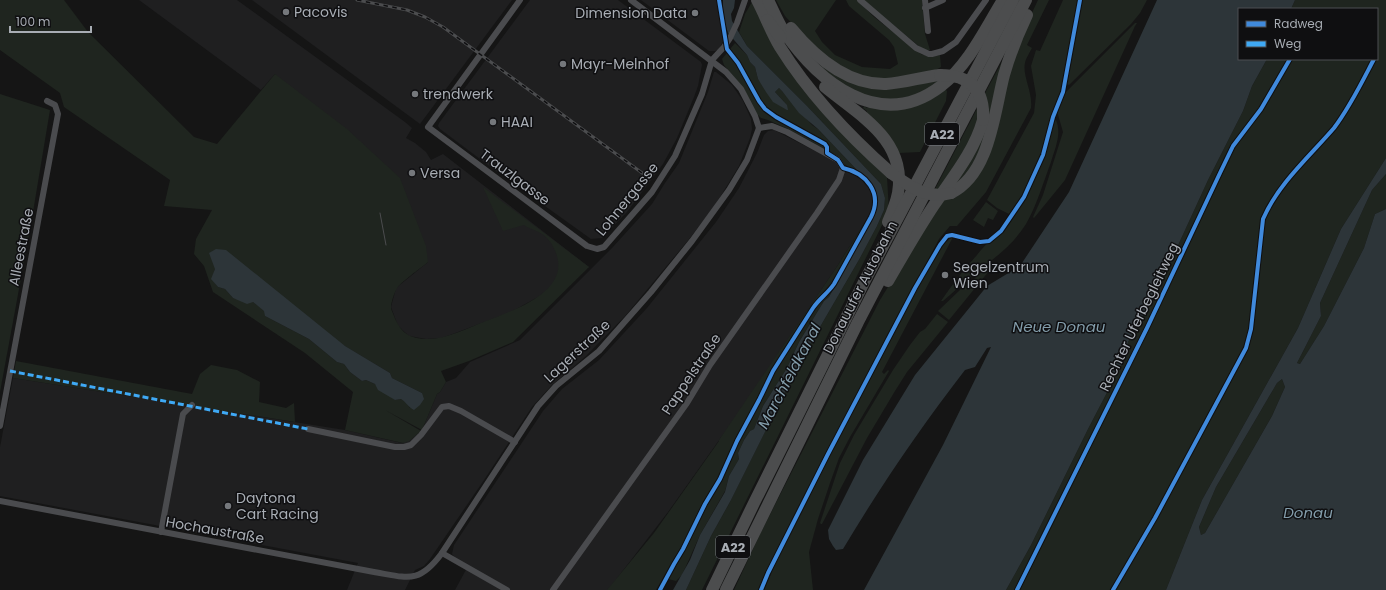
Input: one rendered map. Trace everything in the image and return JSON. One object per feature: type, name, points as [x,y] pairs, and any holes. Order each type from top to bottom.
[{"type":"highway","points":[[764,0],[791,40],[807,59],[838,88],[851,96],[874,103],[890,104],[905,103],[920,98],[947,81],[966,59],[1003,0]]},
{"type":"highway","points":[[764,0],[767,20],[780,46],[812,92],[850,136],[891,173],[910,187],[922,192],[940,195],[950,193],[966,182],[974,173],[981,161],[987,144],[1008,63],[1017,36],[1033,0]]},
{"type":"highway","points":[[764,0],[812,50],[848,76],[870,83],[886,84],[940,75],[959,77],[968,81],[975,88],[982,101],[982,120],[978,135],[967,156],[933,206],[880,294],[858,322]]},
{"type":"highway","name":"Donauufer Autobahn","points":[[712,590],[757,496],[871,269],[1013,0]]},
{"type":"highway","name":"Donauufer Autobahn","points":[[726,590],[858,322],[1026,0]]},
{"type":"highway","points":[[767,20],[803,65],[825,87],[879,131],[890,144],[894,152],[899,172],[898,192],[893,210],[871,269]]},
{"type":"street","name":"Trauzlgasse","points":[[520,0],[428,127],[587,246]]},
{"type":"street","points":[[631,0],[726,72],[741,89],[755,116],[759,128]]},
{"type":"street","points":[[712,60],[730,38],[745,0]]},
{"type":"street","points":[[860,0],[916,48],[928,54],[943,51],[956,42],[986,0]]},
{"type":"street","points":[[925,0],[928,31]]},
{"type":"street","points":[[925,8],[943,0]]},
{"type":"street","name":"Lohnergasse","points":[[587,246],[596,249],[604,247],[652,192],[675,156],[684,138],[702,94],[712,60]]},
{"type":"street","name":"Alleestraße","points":[[0,426],[58,114],[55,105],[47,101]]},
{"type":"street","name":"Pappelstraße","points":[[553,590],[687,403],[710,365],[839,180],[843,168],[838,160],[787,132],[772,126],[759,128]]},
{"type":"street","name":"Lagerstraße","points":[[425,572],[442,553],[538,406],[556,386],[599,351],[651,292],[692,241],[730,190],[747,160],[759,128]]},
{"type":"street","points":[[161,532],[184,414],[192,405]]},
{"type":"street","points":[[308,428],[396,447],[404,447],[411,445],[421,435],[442,407],[450,406],[515,442]]},
{"type":"street","name":"Hochaustraße","points":[[0,502],[408,578],[425,572]]},
{"type":"street","points":[[442,553],[508,590]]},
{"type":"shaded area","points":[[0,0],[64,0],[88,32],[194,137],[217,144],[275,74],[347,129],[400,178],[426,246],[428,262],[398,287],[394,294],[391,307],[399,326],[405,333],[413,337],[433,339],[449,336],[509,312],[535,299],[546,290],[554,280],[558,269],[557,256],[549,240],[542,234],[524,225],[503,231],[483,187],[589,267],[513,342],[441,371],[446,382],[437,394],[422,430],[385,410],[421,431],[409,441],[403,443],[345,430],[353,392],[305,353],[213,292],[204,266],[194,254],[196,239],[212,210],[164,206],[170,180],[64,107],[60,93],[0,50]],"holes":[[[215,269],[390,373],[392,378],[422,393],[410,408],[406,402],[401,399],[395,400],[375,384],[366,380],[362,381],[350,372],[344,364],[337,362],[309,339],[265,316],[265,311],[253,302],[233,298],[225,289],[218,287],[212,279]]]},
{"type":"shaded area","points":[[139,0],[237,0],[405,122],[412,128],[406,138],[426,152],[431,160],[443,154],[589,267],[511,312],[442,338],[426,339],[409,336],[398,326],[391,307],[396,288],[428,262],[275,74],[261,90]]},
{"type":"shaded area","points":[[252,0],[512,0],[420,124]]},
{"type":"shaded area","points":[[530,0],[618,0],[701,62],[702,65],[698,86],[694,97],[677,138],[663,164],[627,212],[602,238],[591,239],[492,168],[438,126]]},
{"type":"shaded area","points":[[641,0],[719,0],[726,36],[718,50],[709,51]]},
{"type":"shaded area","points":[[776,0],[836,0],[815,31],[822,42],[835,55],[862,67],[890,69],[898,64],[894,47],[889,40],[849,6],[846,0],[857,0],[874,17],[921,54],[932,57],[940,55],[941,67],[932,72],[881,80],[851,73],[823,54],[805,38],[785,16]]},
{"type":"shaded area","points":[[863,0],[922,0],[925,34],[930,50],[924,50]]},
{"type":"shaded area","points":[[1038,0],[1049,0],[1027,45],[1032,48],[1026,59],[1024,68],[1031,108],[986,192],[957,226],[950,226],[939,239],[822,463],[768,569],[759,590],[734,590],[760,534],[880,300],[941,200],[962,191],[1004,88],[1021,36]]},
{"type":"shaded area","points":[[1063,0],[1078,0],[1061,91],[1050,121],[1040,159],[1026,190],[1011,215],[997,208],[987,200],[1034,113],[1036,95],[1031,66],[1036,50],[1040,51]]},
{"type":"shaded area","points":[[1081,0],[1147,0],[1140,13],[1131,24],[1069,85],[1067,84]]},
{"type":"shaded area","points":[[1295,0],[1386,0],[1386,158],[1341,229],[1298,328],[1202,500],[1166,590],[1006,590],[1031,545],[1126,356],[1128,342],[1158,289],[1208,180],[1243,111],[1252,86],[1266,60],[1378,60],[1378,8],[1291,8]]},
{"type":"shaded area","points":[[752,2],[776,48],[887,177],[889,211],[702,590],[686,590],[711,536],[731,500],[802,358],[860,258],[884,210],[885,198],[881,184],[807,106],[747,46],[739,32],[745,14]]},
{"type":"shaded area","points":[[1135,23],[1137,23],[1065,180],[1034,218],[1033,217],[1043,195],[1063,132],[1057,111],[1065,93]]},
{"type":"shaded area","points":[[792,34],[855,82],[942,80],[921,93],[900,99],[882,99],[864,95],[847,88],[833,78]]},
{"type":"shaded area","points":[[735,43],[747,55],[750,62],[755,67],[758,79],[762,84],[787,105],[775,92],[779,88],[812,125],[818,129],[874,188],[877,198],[877,208],[829,297],[824,301],[799,342],[787,368],[763,406],[754,429],[750,431],[744,440],[738,453],[739,459],[729,476],[725,491],[700,535],[682,575],[676,581],[668,579],[676,556],[656,590],[607,590],[654,533],[719,441],[838,265],[870,214],[873,200],[870,189],[851,172],[867,184],[873,193],[874,205],[872,213],[832,285],[818,298],[815,303],[831,291],[871,219],[876,207],[876,199],[873,188],[864,179],[823,148],[788,129],[761,118],[756,113],[744,89],[724,65],[722,59]]},
{"type":"shaded area","points":[[1004,58],[983,147],[971,172],[949,189],[976,146],[984,95]]},
{"type":"shaded area","points":[[714,72],[732,85],[743,101],[751,119],[752,129],[750,138],[739,166],[714,207],[626,315],[586,356],[551,386],[532,407],[430,559],[424,566],[415,570],[405,590],[347,590],[358,563],[0,496],[0,447],[13,378],[345,430],[402,443],[422,430],[437,394],[446,382],[456,378],[470,362],[520,340],[612,248],[652,204],[679,163],[708,92]]},
{"type":"shaded area","points":[[945,89],[947,91],[946,101],[920,152],[899,153],[866,115],[867,111],[863,108],[864,106],[867,108],[927,99],[936,96]]},
{"type":"shaded area","points":[[0,94],[50,110],[0,392]]},
{"type":"shaded area","points":[[979,105],[976,131],[938,191],[934,191]]},
{"type":"shaded area","points":[[1056,120],[1058,125],[1058,136],[1056,146],[1037,202],[1026,224],[1007,247],[943,301],[941,301],[958,277],[983,248],[1004,231],[1013,219],[1035,179],[1054,121]]},
{"type":"shaded area","points":[[774,130],[833,160],[869,185],[873,199],[873,206],[870,214],[838,265],[737,415],[668,512],[608,590],[455,590],[468,566],[455,558],[452,554],[454,545],[543,411],[562,389],[599,360],[647,308],[716,222],[739,188],[757,153],[764,135],[768,131]]},
{"type":"shaded area","points":[[1386,174],[1386,209],[1375,214],[1364,248],[1324,326],[1300,364],[1297,363],[1321,316],[1320,303],[1372,190]]},
{"type":"shaded area","points":[[986,202],[998,211],[993,220],[988,218],[984,227],[973,220]]},
{"type":"shaded area","points":[[953,237],[882,372],[884,374],[888,370],[889,371],[839,458],[818,519],[809,552],[813,590],[764,590],[783,546],[927,270],[945,243]]},
{"type":"shaded area","points":[[992,264],[993,266],[949,320],[938,311],[960,290]]},
{"type":"shaded area","points":[[937,314],[948,322],[907,372],[895,391],[867,438],[821,524],[820,523],[840,463],[854,435],[893,370],[910,345]]},
{"type":"shaded area","points":[[16,361],[192,394],[200,374],[211,365],[237,370],[260,382],[259,402],[286,408],[294,403],[295,422],[13,378]]},
{"type":"shaded area","points":[[1282,379],[1285,387],[1272,416],[1205,533],[1201,535],[1199,527],[1216,487],[1277,383]]},
{"type":"water","name":"Marchfeldkanal","points":[[723,0],[735,0],[734,8],[731,14],[732,21],[747,46],[807,106],[881,184],[885,198],[884,210],[860,258],[802,358],[731,500],[711,536],[686,590],[673,590],[690,560],[700,535],[725,492],[729,476],[739,459],[738,453],[744,440],[750,431],[754,429],[763,406],[787,368],[799,342],[824,301],[829,297],[877,208],[877,198],[874,188],[818,129],[799,113],[779,88],[775,92],[787,105],[788,110],[773,102],[758,79],[755,67],[728,33],[723,16]]},
{"type":"water","name":"Neue Donau","points":[[1157,0],[1295,0],[1291,8],[1238,8],[1238,60],[1266,60],[1252,86],[1243,111],[1208,180],[1158,289],[1128,342],[1126,356],[1031,545],[1006,590],[864,590],[943,445],[991,347],[987,348],[975,367],[965,370],[886,480],[843,549],[836,550],[829,539],[828,530],[863,460],[915,375],[987,286],[1020,266],[1069,192]]},
{"type":"water","name":"Donau","points":[[1386,158],[1386,174],[1372,190],[1320,303],[1321,316],[1297,363],[1300,364],[1324,326],[1364,248],[1375,214],[1386,209],[1386,590],[1166,590],[1202,500],[1298,328],[1341,229]],"holes":[[[1282,379],[1285,387],[1272,416],[1205,533],[1201,535],[1199,527],[1216,487],[1277,383]]]},
{"type":"water","points":[[216,249],[226,250],[345,346],[390,373],[392,378],[422,393],[424,399],[420,405],[414,410],[401,399],[395,400],[378,390],[375,384],[366,380],[362,381],[350,372],[344,364],[337,362],[309,339],[265,316],[264,311],[253,302],[247,304],[233,298],[225,289],[218,287],[211,279],[215,269],[209,253]]},
{"type":"tram line","points":[[380,213],[386,245]]},
{"type":"railway","points":[[357,0],[407,10],[425,17],[443,27],[649,178]]},
{"type":"marked path","points":[[10,371],[308,429]]},
{"type":"cycle path","points":[[660,590],[683,549],[705,504],[720,479],[737,441],[773,371],[813,308],[834,284],[871,217],[875,200],[870,185],[865,179],[859,174],[843,168],[838,160],[827,153],[827,147],[825,144],[776,117],[765,109],[738,63],[727,49],[719,0]]},
{"type":"cycle path","points":[[761,590],[768,573],[828,454],[915,288],[940,245],[947,236],[952,235],[980,242],[989,241],[1001,231],[1024,197],[1043,155],[1053,117],[1063,92],[1080,0]]},
{"type":"cycle path","name":"Rechter Uferbegleitweg","points":[[1017,590],[1147,328],[1233,146],[1261,109],[1289,60]]},
{"type":"cycle path","points":[[1113,590],[1155,518],[1246,348],[1251,329],[1263,219],[1269,206],[1285,182],[1340,120],[1356,94],[1373,60]]},
{"type":"place","name":"Pacovis","points":[[286,12]]},
{"type":"place","name":"Dimension Data","points":[[695,13]]},
{"type":"place","name":"Mayr-Melnhof","points":[[563,64]]},
{"type":"place","name":"trendwerk","points":[[415,94]]},
{"type":"place","name":"HAAI","points":[[493,122]]},
{"type":"place","name":"Versa","points":[[412,173]]},
{"type":"place","name":"Segelzentrum Wien","points":[[945,275]]},
{"type":"place","name":"Daytona Cart Racing","points":[[228,506]]}]
